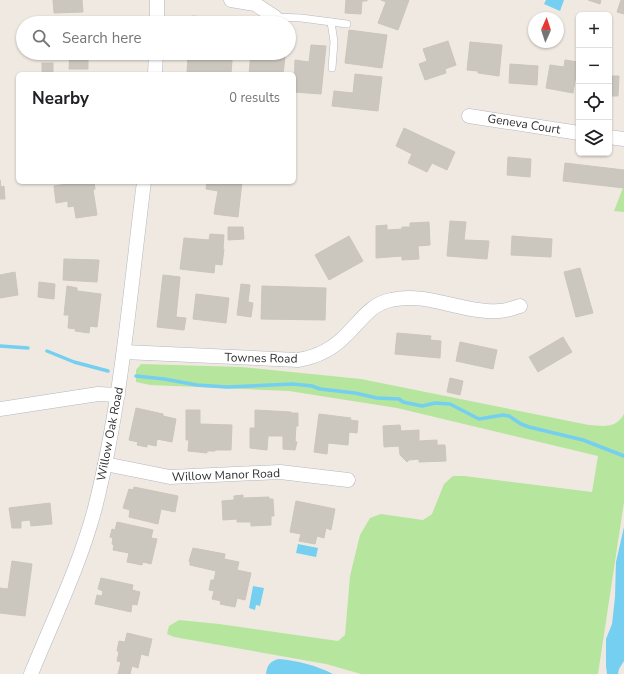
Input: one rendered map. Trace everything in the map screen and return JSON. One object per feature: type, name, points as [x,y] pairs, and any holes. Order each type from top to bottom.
[{"type":"street","points":[[157,0],[157,16]]},
{"type":"street","points":[[231,0],[255,4],[273,16]]},
{"type":"street","points":[[155,72],[156,60]]},
{"type":"street","name":"Geneva Court","points":[[469,116],[576,133]]},
{"type":"street","points":[[612,137],[624,139]]},
{"type":"street","name":"Willow Oak Road","points":[[31,674],[84,544],[95,507],[105,464],[118,395],[124,352],[144,184]]},
{"type":"street","name":"Townes Road","points":[[124,352],[298,360],[307,359],[335,346],[370,309],[389,300],[406,297],[423,298],[468,309],[489,312],[520,306]]},
{"type":"street","points":[[0,409],[98,394],[118,395]]},
{"type":"street","name":"Willow Manor Road","points":[[105,464],[170,477],[280,472],[348,480]]},
{"type":"lane","points":[[296,18],[347,24]]},
{"type":"lane","points":[[331,22],[334,42],[332,68]]},
{"type":"green space","points":[[624,185],[624,212],[614,211]]},
{"type":"green space","points":[[141,364],[241,367],[361,379],[589,425],[609,426],[621,419],[624,414],[624,502],[598,674],[361,674],[326,664],[174,637],[167,634],[169,626],[179,620],[219,624],[338,641],[345,635],[350,576],[360,535],[370,518],[381,514],[423,520],[432,514],[444,484],[453,476],[464,476],[592,492],[598,456],[397,408],[289,391],[150,385],[136,382],[136,370]]},
{"type":"water","points":[[546,0],[564,0],[560,11],[544,4]]},
{"type":"water","points":[[624,527],[624,661],[618,674],[607,674],[606,639],[612,624],[615,597],[616,562]]},
{"type":"water","points":[[298,544],[318,548],[316,557],[296,553]]},
{"type":"water","points":[[253,586],[264,588],[260,606],[256,605],[255,610],[249,608]]},
{"type":"water","points":[[279,659],[307,664],[333,674],[266,674],[267,668],[270,664]]},
{"type":"building","points":[[53,0],[82,0],[83,12],[54,13]]},
{"type":"building","points":[[346,0],[367,1],[362,1],[361,14],[345,13]]},
{"type":"building","points":[[381,0],[409,0],[398,30],[378,23],[386,2]]},
{"type":"building","points":[[588,0],[601,0],[600,4]]},
{"type":"building","points":[[621,0],[624,0],[624,14],[617,12]]},
{"type":"building","points":[[349,30],[387,35],[382,68],[345,63]]},
{"type":"building","points":[[448,41],[456,65],[445,69],[446,73],[425,80],[419,64],[427,61],[423,49]]},
{"type":"building","points":[[470,42],[502,45],[499,76],[467,70]]},
{"type":"building","points":[[311,45],[326,46],[321,94],[296,92],[295,60],[309,62]]},
{"type":"building","points":[[70,60],[88,60],[88,69],[69,69]]},
{"type":"building","points":[[188,60],[232,60],[231,72],[187,72]]},
{"type":"building","points":[[250,60],[285,60],[283,72],[249,72]]},
{"type":"building","points":[[565,60],[576,62],[576,74],[573,93],[546,88],[550,65],[564,67]]},
{"type":"building","points":[[42,63],[53,63],[53,72],[42,72]]},
{"type":"building","points":[[510,64],[538,66],[537,85],[509,83]]},
{"type":"building","points":[[355,74],[382,77],[378,111],[332,106],[334,91],[353,93]]},
{"type":"building","points":[[612,76],[619,76],[618,96],[612,96]]},
{"type":"building","points":[[404,128],[455,152],[447,170],[432,163],[427,172],[408,163],[412,154],[396,146]]},
{"type":"building","points":[[508,157],[531,159],[530,177],[507,175]]},
{"type":"building","points":[[565,163],[624,170],[624,188],[563,181]]},
{"type":"building","points":[[0,180],[1,187],[4,186],[5,199],[0,199]]},
{"type":"building","points":[[68,184],[94,184],[95,189],[93,190],[97,215],[76,218],[74,206],[68,207],[68,201],[56,203],[54,186]]},
{"type":"building","points":[[207,184],[242,184],[238,217],[214,214],[218,191],[206,189]]},
{"type":"building","points":[[450,221],[466,222],[464,240],[489,241],[487,259],[447,256]]},
{"type":"building","points":[[429,222],[430,245],[418,246],[419,259],[402,260],[402,256],[376,258],[376,226],[387,225],[387,230],[402,229],[402,227],[410,227],[410,223]]},
{"type":"building","points":[[228,227],[243,227],[244,239],[228,240]]},
{"type":"building","points":[[210,234],[224,235],[222,265],[215,264],[214,273],[180,269],[184,238],[209,240]]},
{"type":"building","points":[[349,236],[363,261],[329,280],[315,255]]},
{"type":"building","points":[[512,236],[552,239],[551,257],[511,255]]},
{"type":"building","points":[[64,259],[99,260],[97,282],[63,280]]},
{"type":"building","points":[[580,268],[593,313],[576,317],[564,272]]},
{"type":"building","points":[[15,272],[18,295],[0,298],[0,275]]},
{"type":"building","points":[[163,275],[180,277],[176,317],[186,318],[184,330],[157,327]]},
{"type":"building","points":[[39,282],[55,284],[54,299],[38,297]]},
{"type":"building","points":[[241,284],[250,285],[248,302],[253,303],[251,317],[237,315]]},
{"type":"building","points":[[67,286],[77,288],[77,291],[101,294],[97,327],[90,326],[89,333],[75,331],[76,329],[68,328],[69,315],[64,315]]},
{"type":"building","points":[[262,286],[326,288],[325,320],[261,319]]},
{"type":"building","points":[[196,294],[229,298],[226,323],[193,319]]},
{"type":"building","points":[[397,333],[431,336],[430,340],[441,341],[440,358],[395,354]]},
{"type":"building","points":[[563,337],[572,352],[538,372],[529,357]]},
{"type":"building","points":[[460,342],[497,350],[493,369],[456,361]]},
{"type":"building","points":[[450,378],[463,381],[460,395],[447,392]]},
{"type":"building","points":[[136,408],[163,414],[163,416],[176,419],[172,442],[157,439],[156,446],[147,444],[147,447],[137,445],[138,442],[129,440]]},
{"type":"building","points":[[186,410],[200,410],[200,424],[232,425],[231,450],[207,451],[207,453],[188,451],[189,440],[186,440]]},
{"type":"building","points":[[255,410],[298,413],[298,426],[296,426],[295,441],[297,442],[295,450],[283,449],[283,436],[268,436],[267,450],[250,448],[250,428],[255,428]]},
{"type":"building","points":[[319,414],[351,418],[350,420],[358,421],[357,433],[349,432],[348,445],[328,443],[327,454],[314,452]]},
{"type":"building","points":[[400,425],[401,431],[419,430],[419,441],[437,440],[437,445],[445,445],[446,461],[419,462],[419,459],[409,460],[407,462],[400,455],[399,446],[384,447],[383,426]]},
{"type":"building","points":[[134,487],[178,496],[175,512],[161,509],[158,524],[129,517],[130,510],[123,508],[129,489],[133,490]]},
{"type":"building","points":[[243,495],[243,498],[269,497],[269,499],[273,499],[274,516],[271,516],[271,525],[251,526],[251,522],[237,522],[237,519],[223,520],[222,501],[234,500],[234,496]]},
{"type":"building","points":[[296,501],[335,509],[331,530],[326,528],[324,538],[317,536],[315,544],[299,541],[301,534],[290,532]]},
{"type":"building","points":[[50,503],[52,524],[31,526],[30,520],[21,521],[21,528],[12,528],[9,508]]},
{"type":"building","points":[[117,522],[153,530],[151,538],[157,539],[151,564],[143,562],[142,565],[127,562],[129,553],[113,550],[113,538],[110,537],[112,529],[115,530]]},
{"type":"building","points":[[193,548],[225,554],[224,559],[239,562],[237,570],[251,573],[245,600],[237,598],[235,607],[220,604],[221,601],[212,599],[214,591],[209,590],[211,580],[214,580],[216,571],[190,565],[189,561]]},
{"type":"building","points":[[12,561],[32,564],[25,616],[0,613],[0,588],[8,589]]},
{"type":"building","points":[[101,578],[133,585],[132,590],[140,592],[137,605],[132,604],[131,612],[95,604],[97,595],[102,596],[103,591],[98,589]]},
{"type":"building","points":[[127,633],[152,639],[148,656],[141,654],[138,668],[132,666],[130,674],[118,674],[121,662],[117,661],[119,641],[125,642]]},
{"type":"waterway","points":[[0,346],[28,348]]},
{"type":"waterway","points":[[47,351],[74,362],[108,371]]},
{"type":"waterway","points":[[136,376],[197,385],[227,387],[293,384],[355,393],[377,398],[399,399],[403,402],[422,406],[435,403],[450,404],[479,419],[503,415],[509,416],[521,424],[529,427],[583,440],[624,456]]}]
